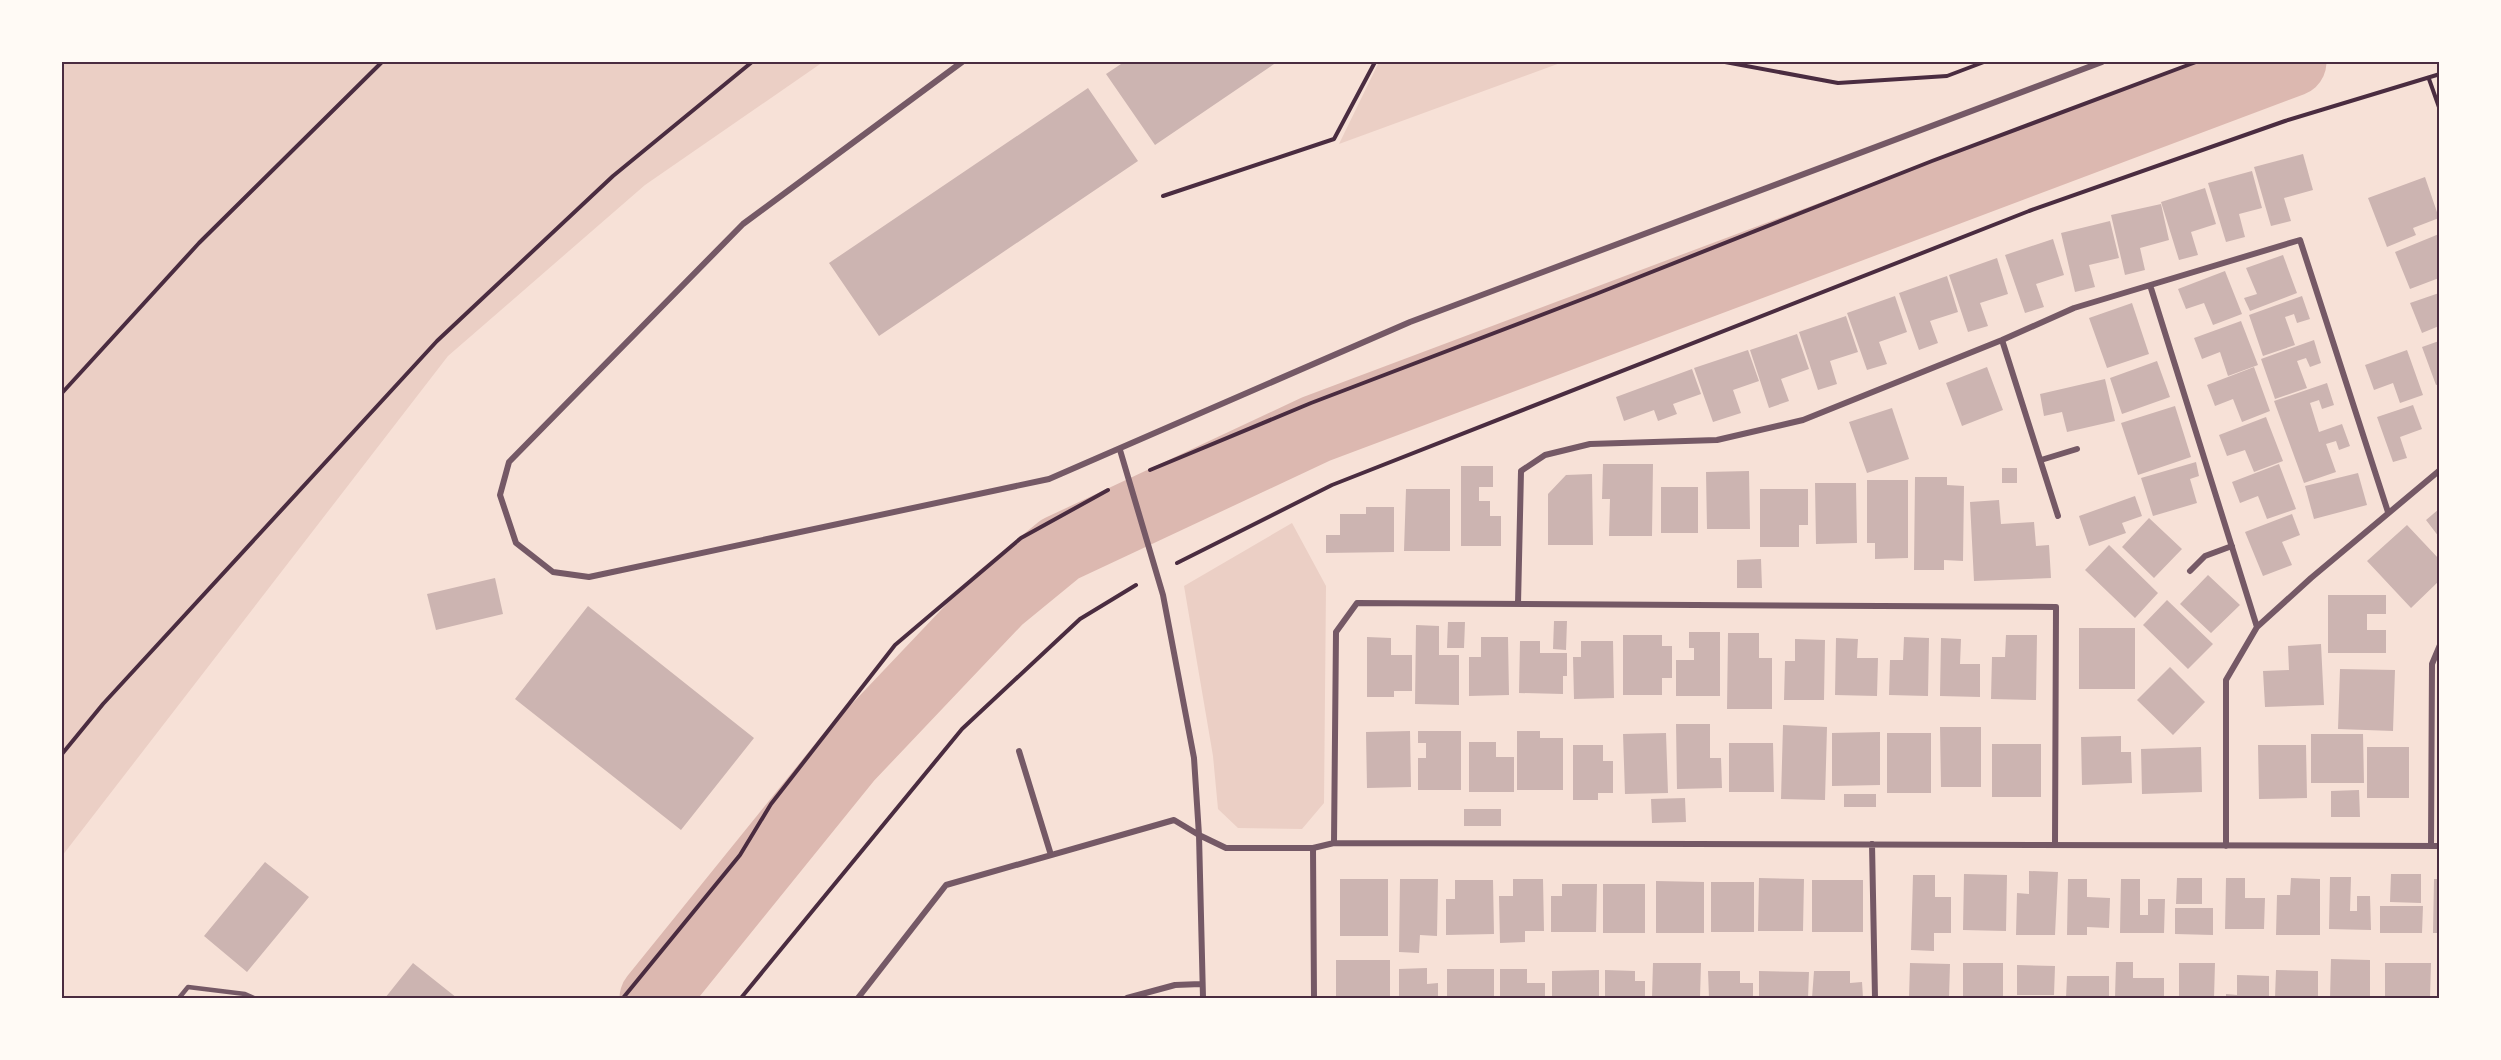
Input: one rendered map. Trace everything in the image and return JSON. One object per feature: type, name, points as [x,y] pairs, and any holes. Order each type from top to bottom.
[{"type":"street","points":[[962,62],[743,224],[509,462],[500,495],[516,543],[553,572],[589,577],[1049,479],[1410,322],[2102,62]]},
{"type":"street","points":[[1518,604],[1521,471],[1545,455],[1590,444],[1718,440],[1803,420],[2074,308],[2300,240],[2388,512]]},
{"type":"street","points":[[2150,285],[2257,627]]},
{"type":"street","points":[[2002,339],[2058,516]]},
{"type":"street","points":[[2041,460],[2077,449]]},
{"type":"street","points":[[1120,450],[1163,595],[1194,758],[1199,836],[1203,999]]},
{"type":"street","points":[[2226,846],[2226,680],[2257,627],[2439,470]]},
{"type":"street","points":[[2190,571],[2205,556],[2232,546]]},
{"type":"street","points":[[1334,843],[1336,632],[1357,603],[2056,607],[2055,845]]},
{"type":"street","points":[[2431,846],[2432,664],[2439,645]]},
{"type":"street","points":[[1019,751],[1051,855]]},
{"type":"street","points":[[858,999],[946,885],[1174,820],[1199,836],[1226,848],[1313,848],[1334,843],[2439,846]]},
{"type":"street","points":[[1872,844],[1875,999]]},
{"type":"street","points":[[1313,848],[1314,999]]},
{"type":"street","points":[[1127,999],[1175,985],[1201,984]]},
{"type":"lane","points":[[179,999],[188,987],[245,994],[254,999]]},
{"type":"path","points":[[62,393],[199,243],[382,62]]},
{"type":"path","points":[[62,754],[104,704],[437,341],[613,176],[752,62]]},
{"type":"path","points":[[1162,196],[1334,140],[1375,62]]},
{"type":"path","points":[[1725,62],[1838,83],[1947,76],[1984,62]]},
{"type":"path","points":[[624,999],[740,855],[771,804],[895,645],[1021,538],[1129,479],[1311,403],[1596,294],[1932,161],[2196,62]]},
{"type":"path","points":[[2428,79],[2439,110]]},
{"type":"shaded area","points":[[62,62],[823,62],[645,185],[448,356],[62,856]]},
{"type":"shaded area","points":[[1379,62],[1563,62],[1339,144]]},
{"type":"shaded area","points":[[1292,523],[1326,586],[1324,803],[1302,829],[1238,828],[1218,809],[1213,756],[1184,586]]},
{"type":"building","points":[[1124,62],[1277,62],[1155,145],[1106,74]]},
{"type":"building","points":[[1088,88],[1138,161],[879,336],[829,263]]},
{"type":"building","points":[[2303,154],[2313,190],[2284,198],[2291,221],[2271,226],[2254,167]]},
{"type":"building","points":[[2252,171],[2262,208],[2239,214],[2245,237],[2226,242],[2208,183]]},
{"type":"building","points":[[2425,177],[2439,218],[2413,228],[2416,235],[2387,247],[2368,198]]},
{"type":"building","points":[[2205,188],[2216,224],[2191,232],[2198,255],[2179,260],[2161,202]]},
{"type":"building","points":[[2161,204],[2169,240],[2140,248],[2145,270],[2125,275],[2111,215]]},
{"type":"building","points":[[2110,221],[2119,258],[2089,265],[2095,287],[2075,292],[2061,233]]},
{"type":"building","points":[[2439,234],[2439,278],[2410,289],[2395,252]]},
{"type":"building","points":[[2053,239],[2064,275],[2036,284],[2044,307],[2025,313],[2005,255]]},
{"type":"building","points":[[2283,255],[2297,293],[2250,311],[2244,298],[2257,294],[2246,268]]},
{"type":"building","points":[[1997,258],[2008,294],[1980,303],[1988,326],[1968,332],[1949,275]]},
{"type":"building","points":[[2225,271],[2242,314],[2213,325],[2204,303],[2186,309],[2178,289]]},
{"type":"building","points":[[1947,276],[1958,312],[1930,321],[1938,343],[1919,350],[1899,293]]},
{"type":"building","points":[[2439,293],[2439,326],[2422,333],[2410,303]]},
{"type":"building","points":[[1895,296],[1907,332],[1879,342],[1887,364],[1867,370],[1847,313]]},
{"type":"building","points":[[2302,296],[2310,319],[2297,323],[2294,314],[2285,317],[2295,345],[2263,356],[2249,315]]},
{"type":"building","points":[[2132,303],[2149,354],[2107,368],[2089,318]]},
{"type":"building","points":[[1846,316],[1858,352],[1830,361],[1837,384],[1818,390],[1799,332]]},
{"type":"building","points":[[2241,321],[2258,365],[2228,376],[2220,352],[2202,359],[2194,338]]},
{"type":"building","points":[[1797,334],[1809,369],[1781,379],[1789,401],[1769,408],[1750,350]]},
{"type":"building","points":[[2314,340],[2321,363],[2310,367],[2306,358],[2297,361],[2307,388],[2275,399],[2261,359]]},
{"type":"building","points":[[2439,341],[2439,384],[2436,385],[2422,347]]},
{"type":"building","points":[[1748,350],[1759,381],[1733,390],[1741,413],[1713,422],[1694,368]]},
{"type":"building","points":[[2407,350],[2423,395],[2400,403],[2393,383],[2374,390],[2365,365]]},
{"type":"building","points":[[2157,361],[2170,397],[2122,414],[2110,378]]},
{"type":"building","points":[[1987,367],[2003,410],[1962,426],[1946,383]]},
{"type":"building","points":[[2254,367],[2270,411],[2242,422],[2233,399],[2215,406],[2207,385]]},
{"type":"building","points":[[1692,369],[1701,394],[1673,404],[1677,414],[1658,421],[1654,410],[1624,421],[1616,397]]},
{"type":"building","points":[[2105,379],[2115,421],[2067,432],[2062,412],[2044,416],[2040,394]]},
{"type":"building","points":[[2327,383],[2334,405],[2322,409],[2319,400],[2310,403],[2319,432],[2342,424],[2350,446],[2339,450],[2336,441],[2326,444],[2336,472],[2304,483],[2274,401]]},
{"type":"building","points":[[2413,405],[2422,429],[2400,437],[2407,458],[2393,462],[2377,417]]},
{"type":"building","points":[[2175,406],[2191,457],[2138,475],[2121,423]]},
{"type":"building","points":[[1892,408],[1909,459],[1867,473],[1849,422]]},
{"type":"building","points":[[2266,417],[2283,461],[2254,472],[2245,450],[2227,456],[2219,435]]},
{"type":"building","points":[[2196,462],[2199,476],[2190,479],[2197,503],[2153,516],[2141,478]]},
{"type":"building","points":[[1603,464],[1653,464],[1652,536],[1609,536],[1610,499],[1602,499]]},
{"type":"building","points":[[2279,464],[2296,509],[2267,519],[2258,496],[2240,503],[2232,482]]},
{"type":"building","points":[[1461,466],[1493,466],[1493,487],[1479,487],[1479,501],[1490,501],[1490,516],[1501,516],[1501,546],[1461,546]]},
{"type":"building","points":[[2002,468],[2017,468],[2017,483],[2002,483]]},
{"type":"building","points":[[1749,471],[1750,529],[1707,529],[1706,472]]},
{"type":"building","points":[[2358,473],[2367,505],[2314,519],[2305,486]]},
{"type":"building","points":[[1592,474],[1593,545],[1548,545],[1548,494],[1566,475]]},
{"type":"building","points":[[1915,477],[1947,477],[1947,485],[1964,486],[1963,561],[1944,560],[1944,570],[1914,570]]},
{"type":"building","points":[[1867,480],[1908,480],[1908,558],[1875,559],[1875,543],[1867,543]]},
{"type":"building","points":[[1815,483],[1856,483],[1857,543],[1816,544]]},
{"type":"building","points":[[1661,487],[1698,487],[1698,533],[1661,533]]},
{"type":"building","points":[[1406,489],[1450,489],[1450,551],[1404,551]]},
{"type":"building","points":[[1760,489],[1808,489],[1808,525],[1799,525],[1799,547],[1760,547]]},
{"type":"building","points":[[2135,496],[2142,516],[2122,523],[2126,533],[2089,546],[2079,516]]},
{"type":"building","points":[[1999,500],[2001,524],[2034,522],[2036,546],[2049,545],[2051,578],[1974,581],[1970,502]]},
{"type":"building","points":[[1366,507],[1394,507],[1394,552],[1326,553],[1326,535],[1340,535],[1340,514],[1366,514]]},
{"type":"building","points":[[2439,509],[2439,537],[2426,520]]},
{"type":"building","points":[[2292,514],[2300,535],[2282,542],[2292,565],[2263,576],[2245,532]]},
{"type":"building","points":[[2149,518],[2182,549],[2154,578],[2122,547]]},
{"type":"building","points":[[2407,525],[2439,559],[2439,581],[2411,608],[2367,561]]},
{"type":"building","points":[[2109,545],[2158,593],[2135,618],[2085,570]]},
{"type":"building","points":[[1761,559],[1762,588],[1737,588],[1737,560]]},
{"type":"building","points":[[2208,575],[2240,605],[2211,633],[2180,604]]},
{"type":"building","points":[[495,578],[503,614],[436,630],[427,594]]},
{"type":"building","points":[[2328,595],[2386,595],[2386,614],[2367,614],[2367,630],[2386,630],[2386,653],[2328,653]]},
{"type":"building","points":[[2167,600],[2213,644],[2188,669],[2143,625]]},
{"type":"building","points":[[588,606],[754,738],[681,830],[515,699]]},
{"type":"building","points":[[1554,621],[1567,621],[1566,650],[1553,649]]},
{"type":"building","points":[[1448,622],[1465,622],[1464,648],[1447,648]]},
{"type":"building","points":[[1416,625],[1439,626],[1439,655],[1459,655],[1459,705],[1415,704]]},
{"type":"building","points":[[2079,628],[2135,628],[2135,689],[2079,689]]},
{"type":"building","points":[[1689,632],[1720,632],[1720,696],[1676,696],[1676,660],[1694,660],[1694,648],[1689,648]]},
{"type":"building","points":[[1728,633],[1759,633],[1759,658],[1772,658],[1772,709],[1727,709]]},
{"type":"building","points":[[1623,635],[1662,635],[1662,646],[1672,646],[1672,678],[1662,678],[1662,695],[1623,695]]},
{"type":"building","points":[[2006,635],[2037,635],[2036,700],[1991,699],[1992,657],[2005,657]]},
{"type":"building","points":[[1367,637],[1391,638],[1391,655],[1412,655],[1412,691],[1394,691],[1394,697],[1367,697]]},
{"type":"building","points":[[1481,637],[1508,637],[1509,695],[1469,696],[1469,657],[1481,657]]},
{"type":"building","points":[[1904,637],[1929,638],[1928,696],[1889,695],[1890,660],[1903,660]]},
{"type":"building","points":[[1836,638],[1858,639],[1857,658],[1878,658],[1877,696],[1835,695]]},
{"type":"building","points":[[1941,638],[1961,639],[1960,664],[1980,664],[1980,697],[1940,696]]},
{"type":"building","points":[[1795,639],[1825,640],[1824,700],[1784,700],[1785,661],[1795,661]]},
{"type":"building","points":[[1520,641],[1540,641],[1540,653],[1567,653],[1567,676],[1563,676],[1563,694],[1519,693]]},
{"type":"building","points":[[1581,641],[1613,641],[1614,698],[1574,699],[1573,657],[1581,657]]},
{"type":"building","points":[[2321,644],[2324,705],[2265,707],[2263,671],[2289,670],[2288,646]]},
{"type":"building","points":[[2170,667],[2205,702],[2173,735],[2137,700]]},
{"type":"building","points":[[2340,669],[2395,670],[2393,731],[2338,729]]},
{"type":"building","points":[[1676,724],[1710,724],[1710,758],[1721,758],[1722,788],[1677,789]]},
{"type":"building","points":[[1783,725],[1827,727],[1825,800],[1781,799]]},
{"type":"building","points":[[1940,727],[1981,727],[1981,787],[1941,787]]},
{"type":"building","points":[[1410,731],[1411,787],[1367,788],[1366,732]]},
{"type":"building","points":[[1418,731],[1461,731],[1461,790],[1418,790],[1418,758],[1426,758],[1426,743],[1418,743]]},
{"type":"building","points":[[1517,731],[1540,731],[1540,738],[1563,738],[1563,790],[1517,790]]},
{"type":"building","points":[[1880,732],[1880,785],[1832,786],[1832,733]]},
{"type":"building","points":[[1666,733],[1668,793],[1625,794],[1623,734]]},
{"type":"building","points":[[1887,733],[1931,733],[1931,793],[1887,793]]},
{"type":"building","points":[[2311,734],[2363,734],[2364,783],[2311,783]]},
{"type":"building","points":[[2121,736],[2121,752],[2131,752],[2132,783],[2082,785],[2081,737]]},
{"type":"building","points":[[1469,742],[1496,742],[1496,757],[1514,757],[1514,792],[1469,792]]},
{"type":"building","points":[[1729,743],[1773,743],[1774,792],[1729,792]]},
{"type":"building","points":[[1992,744],[2041,744],[2041,797],[1992,797]]},
{"type":"building","points":[[1573,745],[1603,745],[1603,761],[1613,761],[1613,793],[1598,793],[1598,800],[1573,800]]},
{"type":"building","points":[[2258,745],[2306,745],[2307,798],[2259,799]]},
{"type":"building","points":[[2201,747],[2202,792],[2142,794],[2141,749]]},
{"type":"building","points":[[2367,747],[2409,747],[2409,798],[2367,798]]},
{"type":"building","points":[[2359,790],[2360,817],[2331,817],[2331,791]]},
{"type":"building","points":[[1844,794],[1876,794],[1876,807],[1844,807]]},
{"type":"building","points":[[1685,798],[1686,822],[1652,823],[1651,799]]},
{"type":"building","points":[[1464,809],[1501,809],[1501,826],[1464,826]]},
{"type":"building","points":[[265,862],[309,897],[247,972],[204,936]]},
{"type":"building","points":[[2029,871],[2058,872],[2055,935],[2016,935],[2017,893],[2029,894]]},
{"type":"building","points":[[1964,874],[2007,875],[2006,931],[1963,930]]},
{"type":"building","points":[[2391,874],[2421,874],[2421,903],[2390,902]]},
{"type":"building","points":[[1913,875],[1935,875],[1935,897],[1951,897],[1951,933],[1934,933],[1934,951],[1911,950]]},
{"type":"building","points":[[2330,877],[2351,877],[2350,911],[2357,911],[2357,896],[2370,896],[2371,930],[2329,929]]},
{"type":"building","points":[[1759,878],[1804,879],[1803,931],[1758,931]]},
{"type":"building","points":[[2177,878],[2202,878],[2202,904],[2176,904]]},
{"type":"building","points":[[2226,878],[2245,878],[2245,898],[2265,898],[2264,929],[2225,929]]},
{"type":"building","points":[[2291,878],[2320,879],[2320,935],[2276,935],[2277,895],[2290,895]]},
{"type":"building","points":[[1340,879],[1388,879],[1388,936],[1340,936]]},
{"type":"building","points":[[1400,879],[1438,879],[1437,936],[1420,935],[1419,953],[1399,952]]},
{"type":"building","points":[[1513,879],[1543,879],[1544,931],[1525,931],[1525,942],[1500,943],[1499,896],[1513,896]]},
{"type":"building","points":[[2068,879],[2087,879],[2087,897],[2110,898],[2109,928],[2087,927],[2087,935],[2067,935]]},
{"type":"building","points":[[2121,879],[2140,879],[2140,915],[2148,915],[2148,899],[2165,899],[2164,933],[2120,933]]},
{"type":"building","points":[[2434,879],[2439,879],[2439,933],[2433,933]]},
{"type":"building","points":[[1455,880],[1493,880],[1494,934],[1446,935],[1446,899],[1455,899]]},
{"type":"building","points":[[1812,880],[1863,880],[1863,932],[1812,932]]},
{"type":"building","points":[[1656,881],[1704,882],[1704,933],[1656,933]]},
{"type":"building","points":[[1711,882],[1754,882],[1754,932],[1711,932]]},
{"type":"building","points":[[1562,884],[1597,884],[1596,932],[1551,932],[1551,896],[1562,896]]},
{"type":"building","points":[[1603,884],[1645,884],[1645,933],[1603,933]]},
{"type":"building","points":[[2380,906],[2423,906],[2422,933],[2380,933]]},
{"type":"building","points":[[2175,908],[2213,908],[2213,935],[2175,934]]},
{"type":"building","points":[[2331,959],[2370,960],[2370,998],[2330,998]]},
{"type":"building","points":[[1336,960],[1390,960],[1390,998],[1336,998]]},
{"type":"building","points":[[2116,962],[2133,962],[2133,978],[2164,978],[2164,998],[2115,998]]},
{"type":"building","points":[[413,963],[457,998],[385,998]]},
{"type":"building","points":[[1653,963],[1701,963],[1700,998],[1652,998]]},
{"type":"building","points":[[1910,963],[1950,964],[1949,998],[1909,998]]},
{"type":"building","points":[[1963,963],[2003,963],[2003,998],[1963,998]]},
{"type":"building","points":[[2179,963],[2215,963],[2214,998],[2179,998]]},
{"type":"building","points":[[2385,963],[2431,963],[2430,998],[2385,998]]},
{"type":"building","points":[[2017,965],[2055,966],[2054,995],[2017,995]]},
{"type":"building","points":[[1427,968],[1427,984],[1438,983],[1438,998],[1399,998],[1399,969]]},
{"type":"building","points":[[1447,969],[1494,969],[1494,998],[1447,998]]},
{"type":"building","points":[[1500,969],[1527,969],[1527,983],[1545,983],[1545,998],[1500,998]]},
{"type":"building","points":[[1599,970],[1599,998],[1552,998],[1552,971]]},
{"type":"building","points":[[1605,970],[1635,971],[1635,981],[1645,981],[1645,998],[1605,998]]},
{"type":"building","points":[[2276,970],[2318,971],[2318,998],[2275,998]]},
{"type":"building","points":[[1708,971],[1740,971],[1740,983],[1753,983],[1753,998],[1709,998]]},
{"type":"building","points":[[1759,971],[1809,972],[1808,998],[1759,998]]},
{"type":"building","points":[[1814,971],[1850,971],[1850,983],[1862,982],[1863,998],[1812,998]]},
{"type":"building","points":[[2237,975],[2269,976],[2269,998],[2226,998],[2226,994],[2237,995]]},
{"type":"building","points":[[2067,976],[2109,976],[2109,998],[2066,998]]},
{"type":"waterway","points":[[654,998],[848,758],[999,599],[1060,549],[1316,429],[2292,62]]}]
